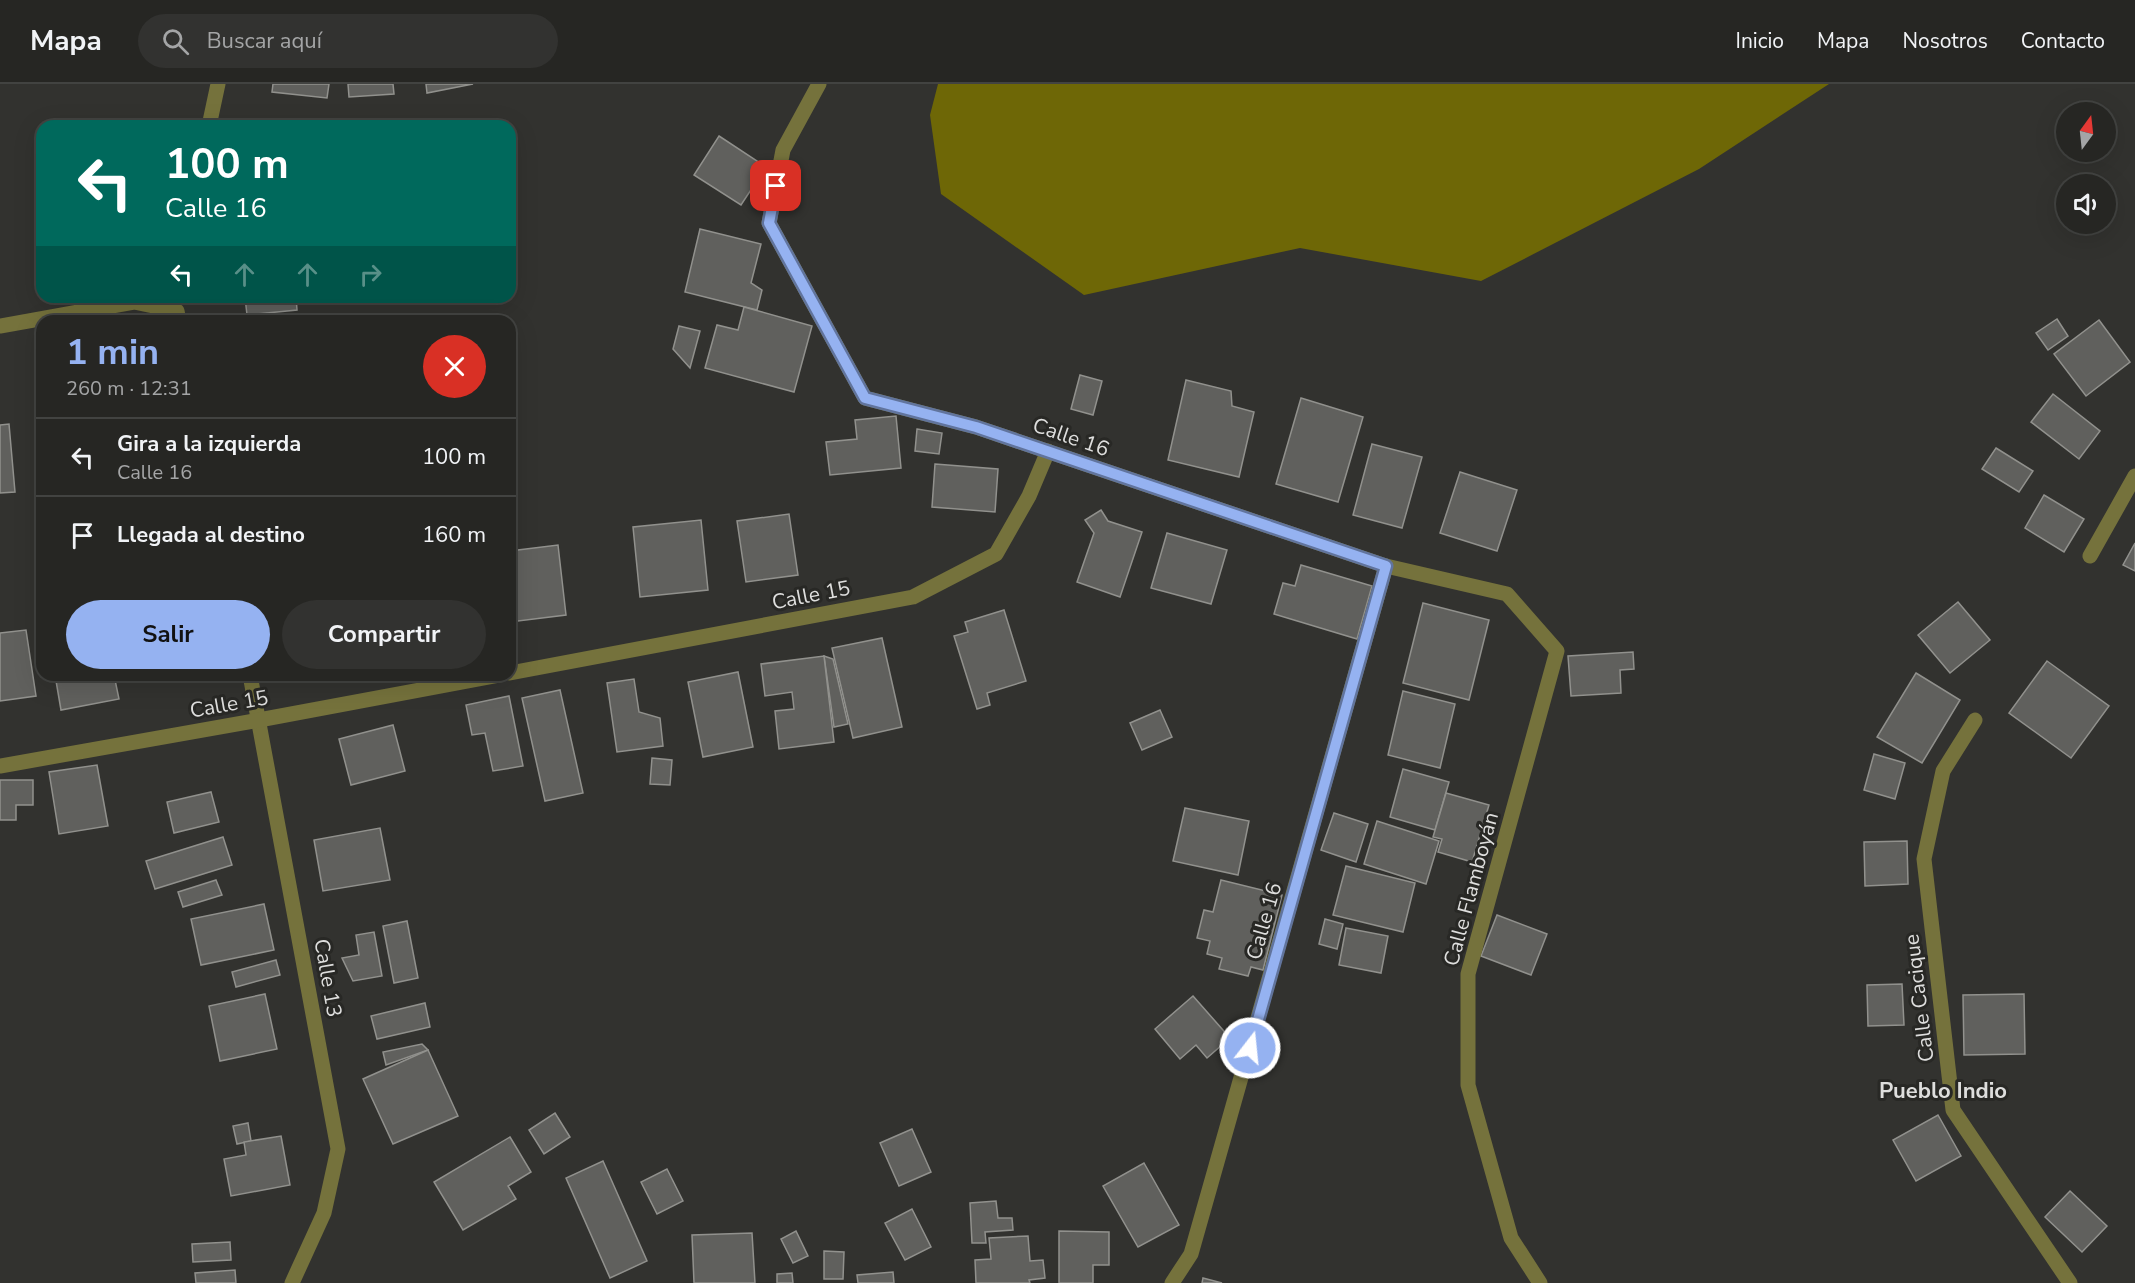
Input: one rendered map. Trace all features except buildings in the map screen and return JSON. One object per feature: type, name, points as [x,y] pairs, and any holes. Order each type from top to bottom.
[{"type":"street","points":[[210,120],[218,84]]},
{"type":"street","name":"Calle 16","points":[[819,84],[783,150],[769,223],[865,398],[935,415],[1048,451],[1386,566],[1507,594],[1557,651],[1551,676]]},
{"type":"street","points":[[61,315],[128,303]]},
{"type":"street","points":[[140,303],[178,310]]},
{"type":"street","points":[[0,326],[36,320]]},
{"type":"street","name":"Calle 15","points":[[516,672],[913,597],[996,554],[1029,496],[1048,451]]},
{"type":"street","points":[[2090,556],[2135,476]]},
{"type":"street","name":"Calle 16","points":[[1172,1283],[1191,1254],[1386,566]]},
{"type":"street","name":"Calle Flamboyán","points":[[1540,1283],[1511,1238],[1468,1085],[1468,974],[1551,676]]},
{"type":"street","name":"Calle 13","points":[[251,681],[338,1149],[324,1213],[292,1283]]},
{"type":"street","name":"Calle 15","points":[[0,765],[468,681]]},
{"type":"street","name":"Calle Cacique","points":[[1975,720],[1943,771],[1924,860],[1953,1110],[2070,1283]]},
{"type":"shaded area","points":[[938,84],[1829,84],[1699,169],[1481,281],[1300,248],[1084,295],[941,194],[930,115]]},
{"type":"district","name":"Pueblo Indio","points":[[1943,1090]]},
{"type":"route","points":[[776,186],[769,223],[865,398],[976,427],[1386,566],[1250,1048]]}]
